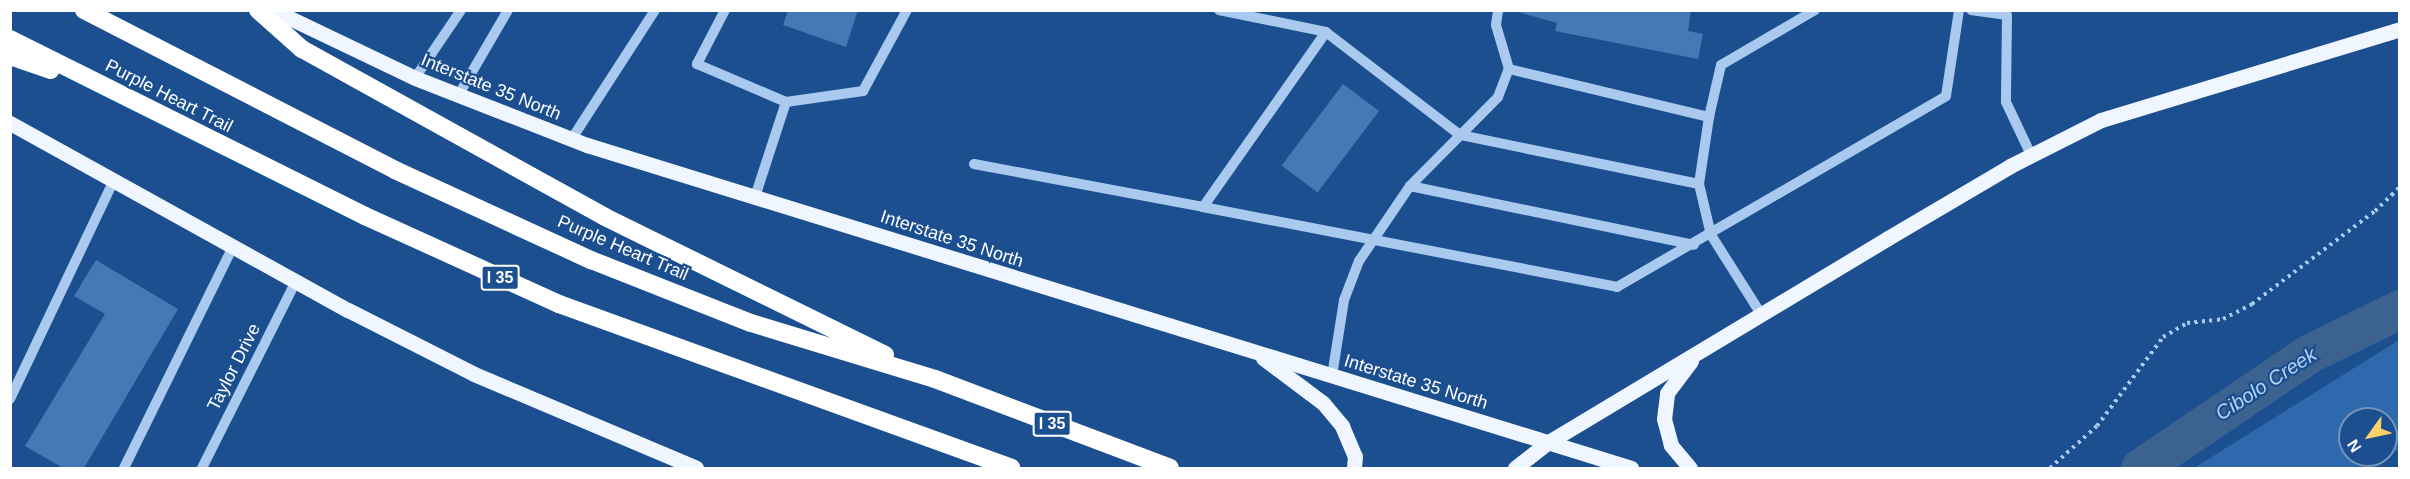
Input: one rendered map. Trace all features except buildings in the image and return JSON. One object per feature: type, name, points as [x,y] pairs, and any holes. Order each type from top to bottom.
[{"type":"highway","name":"Purple Heart Trail","points":[[84,10],[395,170],[591,260],[751,323],[935,379],[1170,468]]},
{"type":"highway","points":[[271,11],[302,49],[605,217],[935,379]]},
{"type":"highway","name":"Purple Heart Trail","points":[[10,39],[365,216],[559,304],[1011,468]]},
{"type":"highway","points":[[10,56],[127,98]]},
{"type":"main road","name":"Interstate 35 North","points":[[271,11],[415,78],[571,140],[1631,468]]},
{"type":"main road","points":[[1515,468],[1547,443],[1761,314],[2031,155],[2101,120],[2400,29]]},
{"type":"main road","points":[[10,123],[296,281],[474,374],[696,468]]},
{"type":"main road","points":[[1255,351],[1323,403],[1342,426],[1355,456],[1354,468]]},
{"type":"main road","points":[[1690,468],[1671,445],[1664,419],[1667,393],[1700,351]]},
{"type":"lane","points":[[415,78],[460,10]]},
{"type":"lane","points":[[458,96],[507,10]]},
{"type":"lane","points":[[571,140],[656,10]]},
{"type":"lane","points":[[725,10],[697,64],[786,102],[863,91],[907,10]]},
{"type":"lane","points":[[1219,10],[1326,32],[1460,135],[1699,184]]},
{"type":"lane","points":[[1332,376],[1344,300],[1373,240],[1410,186],[1498,96],[1509,69],[1496,25],[1498,10]]},
{"type":"lane","points":[[1761,314],[1711,235],[1699,184],[1709,117],[1721,65],[1815,10]]},
{"type":"lane","points":[[974,164],[1617,286],[1694,245],[1946,96],[1959,10]]},
{"type":"lane","points":[[1971,10],[2008,13],[2006,102],[2031,155]]},
{"type":"lane","points":[[1203,207],[1326,32]]},
{"type":"lane","points":[[1509,69],[1709,117]]},
{"type":"lane","points":[[755,196],[786,102]]},
{"type":"lane","points":[[11,398],[114,180]]},
{"type":"lane","points":[[1410,186],[1694,245]]},
{"type":"lane","points":[[124,468],[233,246]]},
{"type":"lane","name":"Taylor Drive","points":[[202,468],[296,281]]},
{"type":"path","points":[[2050,468],[2097,426],[2163,337],[2187,323],[2223,319],[2252,304],[2375,211],[2400,187]]},
{"type":"shaded area","points":[[2399,340],[2399,450],[2398,407],[2338,407],[2338,467],[2365,468],[2194,468]]},
{"type":"waterway","name":"Cibolo Creek","points":[[2140,468],[2310,353],[2400,309]]}]
